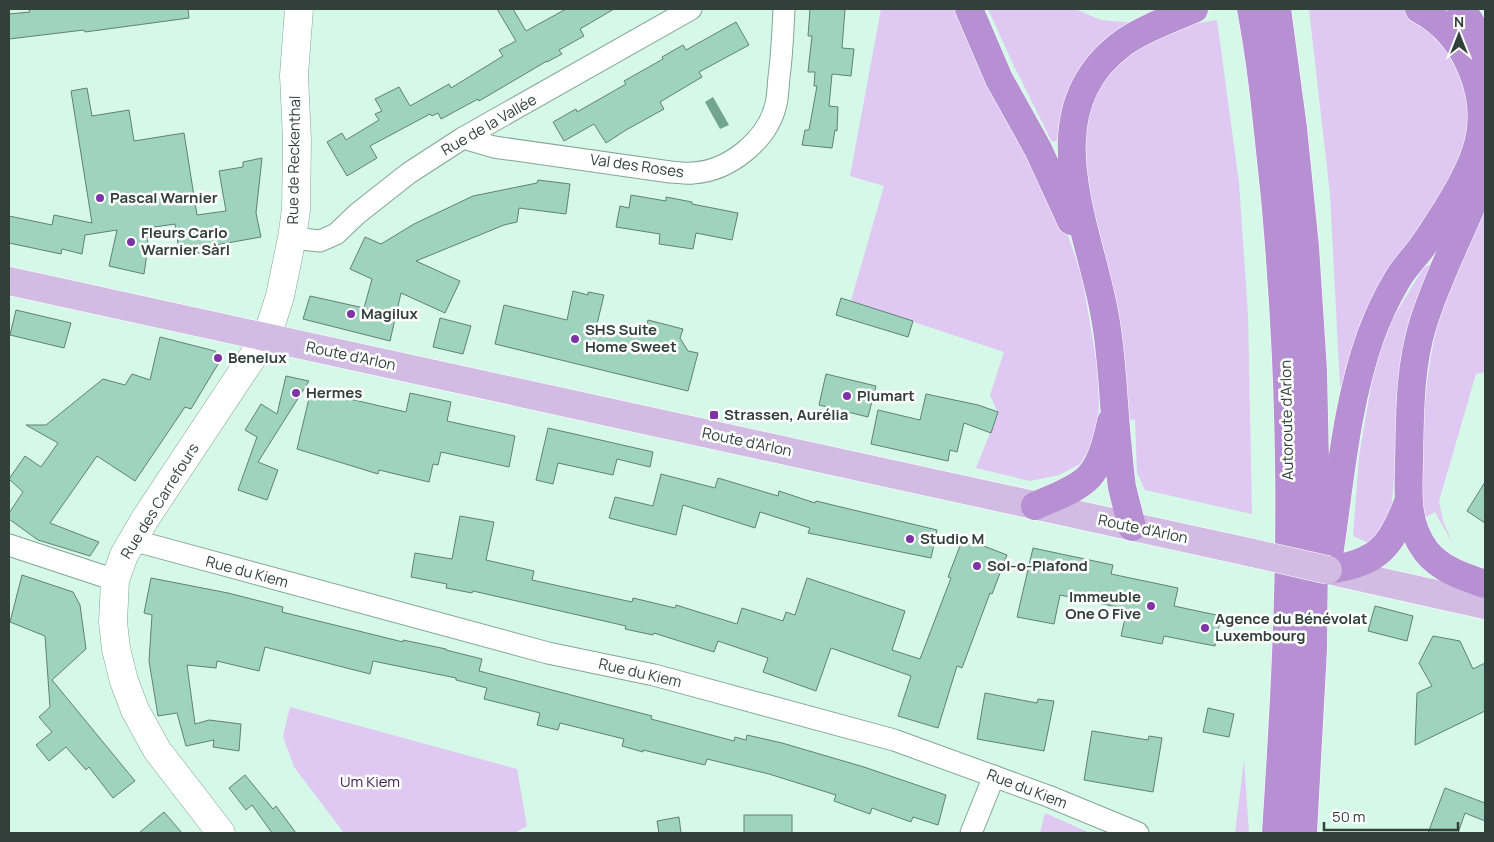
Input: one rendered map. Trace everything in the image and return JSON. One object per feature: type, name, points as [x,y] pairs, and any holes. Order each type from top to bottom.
[{"type":"highway","points":[[969,9],[999,79],[1038,149],[1095,272]]},
{"type":"highway","points":[[1132,527],[1122,486],[1112,366],[1105,317],[1076,199],[1070,149],[1074,119],[1084,89],[1100,64],[1123,43],[1156,25],[1194,9]]},
{"type":"highway","name":"Autoroute d'Arlon","points":[[1251,9],[1268,134],[1279,247],[1287,371],[1289,465],[1288,586],[1284,712],[1276,833]]},
{"type":"highway","name":"Autoroute d'Arlon","points":[[1276,9],[1293,128],[1305,247],[1312,361],[1315,462],[1313,648],[1303,833]]},
{"type":"highway","points":[[1313,648],[1351,408],[1364,356],[1379,315],[1398,279],[1424,246],[1459,190],[1473,164],[1481,138],[1482,110],[1478,85],[1467,56],[1452,34],[1431,15],[1419,9]]},
{"type":"highway","points":[[1440,9],[1461,27],[1476,50],[1485,72]]},
{"type":"highway","points":[[1461,9],[1485,48]]},
{"type":"highway","points":[[1485,173],[1439,280],[1423,325],[1415,356],[1410,410],[1408,502],[1413,527],[1427,552],[1450,571],[1485,584]]},
{"type":"highway","points":[[1035,506],[1078,485],[1092,474],[1104,450],[1114,408]]},
{"type":"highway","points":[[1328,570],[1360,570],[1386,546],[1399,526],[1408,502]]},
{"type":"main road","name":"Rue de Reckenthal","points":[[267,338],[280,296],[296,210],[297,150],[294,75],[299,9]]},
{"type":"main road","name":"Route d'Arlon","points":[[9,281],[1328,570]]},
{"type":"main road","name":"Rue des Carrefours","points":[[221,833],[157,750],[134,710],[116,650],[113,622],[115,580],[132,540],[247,364],[267,338]]},
{"type":"main road","points":[[1360,570],[1485,605]]},
{"type":"street","name":"Rue de la Vallée","points":[[292,238],[320,240],[336,234],[357,214],[410,173],[463,138],[691,9]]},
{"type":"street","name":"Val des Roses","points":[[463,138],[494,147],[670,172],[694,173],[718,168],[737,158],[755,142],[768,124],[776,105],[783,43],[784,9]]},
{"type":"street","name":"Rue du Kiem","points":[[132,540],[548,653],[654,675],[894,740],[1048,796],[1138,833]]},
{"type":"street","points":[[9,545],[115,580]]},
{"type":"street","points":[[971,833],[994,776]]},
{"type":"green space","points":[[881,9],[956,9],[1066,230],[1082,277],[1097,365],[1099,406],[1095,438],[1082,461],[1080,464],[1059,475],[1030,481],[976,468],[998,413],[990,395],[1004,352],[851,301],[884,186],[850,176]]},
{"type":"green space","points":[[988,9],[1075,9],[1101,20],[1137,23],[1063,139],[1052,142]]},
{"type":"green space","points":[[1309,9],[1404,9],[1424,21],[1443,39],[1469,87],[1472,135],[1347,386],[1340,386],[1330,194]]},
{"type":"green space","points":[[1217,20],[1239,183],[1248,315],[1252,514],[1145,490],[1137,472],[1135,420],[1129,419],[1125,362],[1117,311],[1085,195],[1081,120],[1106,69],[1174,27]]},
{"type":"green space","points":[[1485,206],[1485,372],[1476,374],[1439,501],[1443,521],[1453,544],[1435,512],[1424,518],[1420,517],[1422,445],[1428,374],[1441,311]]},
{"type":"green space","points":[[1435,263],[1401,408],[1390,520],[1371,544],[1353,536],[1359,457],[1376,357],[1393,318],[1424,267]]},
{"type":"green space","name":"Um Kiem","points":[[290,707],[517,769],[527,826],[515,833],[344,833],[294,767],[283,736]]},
{"type":"green space","points":[[1244,760],[1249,833],[1235,833]]},
{"type":"green space","points":[[1045,813],[1090,833],[1040,833]]},
{"type":"shaded area","points":[[713,97],[729,125],[720,129],[705,102]]},
{"type":"building","points":[[29,9],[188,9],[189,18],[85,32],[84,30],[9,39],[9,14],[30,12]]},
{"type":"building","points":[[497,9],[513,9],[526,31],[566,9],[614,9],[580,29],[584,36],[559,50],[562,54],[479,101],[478,99],[441,119],[438,113],[432,116],[430,114],[370,146],[377,158],[347,176],[327,142],[342,133],[346,140],[379,120],[375,114],[382,111],[375,99],[399,87],[410,106],[449,84],[451,88],[503,56],[499,50],[516,41]]},
{"type":"building","points":[[810,9],[845,9],[842,48],[854,49],[851,76],[832,74],[829,106],[838,107],[837,131],[835,130],[832,148],[802,145],[805,130],[809,130],[817,86],[814,86],[815,72],[808,72],[812,36],[808,36]]},
{"type":"building","points":[[736,22],[749,45],[699,72],[702,77],[660,102],[664,109],[606,143],[594,124],[564,141],[553,122],[576,109],[577,112],[626,84],[624,81],[663,59],[662,57],[683,45],[686,50]]},
{"type":"building","points":[[87,88],[92,116],[129,110],[134,141],[184,133],[197,215],[226,211],[219,171],[243,167],[243,162],[262,158],[256,213],[261,237],[216,245],[216,250],[180,256],[175,224],[147,228],[148,246],[144,274],[109,266],[117,230],[85,235],[82,254],[62,249],[61,254],[9,243],[9,216],[52,225],[54,215],[92,223],[71,91]]},
{"type":"building","points":[[538,180],[570,184],[566,214],[519,208],[517,222],[504,225],[416,261],[460,281],[445,313],[401,293],[390,341],[303,319],[310,296],[364,308],[372,279],[350,269],[365,237],[381,244],[414,224],[473,196],[537,183]]},
{"type":"building","points":[[631,195],[666,201],[666,197],[738,213],[732,240],[696,233],[693,249],[659,244],[660,234],[616,227],[620,206],[629,208]]},
{"type":"building","points":[[573,291],[588,295],[588,292],[604,295],[596,328],[632,337],[646,329],[648,320],[683,329],[680,338],[688,351],[698,353],[688,391],[495,344],[504,305],[567,320]]},
{"type":"building","points":[[841,298],[913,321],[908,337],[836,315]]},
{"type":"building","points":[[16,310],[71,323],[64,348],[10,335]]},
{"type":"building","points":[[440,318],[471,326],[463,354],[433,347]]},
{"type":"building","points":[[160,337],[215,351],[221,359],[191,409],[185,407],[135,481],[97,456],[50,523],[99,542],[90,556],[38,540],[9,519],[9,513],[23,492],[9,479],[25,456],[41,467],[58,443],[26,425],[46,425],[103,379],[125,385],[132,374],[150,380]]},
{"type":"building","name":"Plumart","points":[[826,374],[876,386],[868,417],[819,405]]},
{"type":"building","points":[[286,376],[309,381],[258,462],[278,470],[267,500],[238,490],[257,437],[245,430],[261,404],[277,414]]},
{"type":"building","points":[[311,390],[406,412],[410,393],[451,402],[447,421],[515,436],[509,467],[441,452],[438,465],[433,464],[429,482],[379,470],[378,474],[297,449]]},
{"type":"building","points":[[926,394],[978,405],[998,412],[991,433],[964,423],[957,452],[950,450],[948,461],[871,444],[878,410],[920,420]]},
{"type":"building","points":[[548,428],[653,452],[650,467],[617,459],[613,475],[558,463],[553,484],[536,480]]},
{"type":"building","points":[[661,474],[715,488],[718,478],[778,496],[779,491],[815,503],[816,501],[937,530],[931,558],[808,533],[810,528],[760,512],[755,528],[683,505],[676,535],[609,518],[615,497],[653,506]]},
{"type":"building","points":[[1485,482],[1485,523],[1467,511]]},
{"type":"building","points":[[460,516],[494,522],[486,560],[534,571],[532,580],[632,602],[633,598],[675,608],[676,605],[737,624],[742,608],[783,621],[786,612],[795,615],[807,578],[905,611],[892,650],[920,659],[951,578],[948,577],[963,538],[1007,555],[992,594],[990,593],[962,668],[957,666],[938,728],[898,716],[911,676],[831,648],[816,691],[763,672],[768,658],[718,641],[714,652],[654,633],[653,635],[625,629],[626,626],[473,591],[472,593],[446,588],[447,584],[411,577],[415,553],[452,559]]},
{"type":"building","points":[[1033,548],[1113,565],[1111,574],[1178,588],[1174,606],[1221,616],[1215,646],[1164,636],[1162,644],[1121,636],[1127,609],[1060,595],[1054,624],[1017,617]]},
{"type":"building","points":[[22,575],[73,592],[80,605],[86,649],[52,680],[135,781],[113,798],[89,767],[86,770],[66,747],[49,761],[36,745],[52,732],[39,717],[50,707],[45,636],[10,622]]},
{"type":"building","points":[[151,578],[228,593],[283,607],[282,612],[403,642],[403,640],[446,649],[482,659],[479,671],[652,716],[651,719],[734,741],[735,737],[746,740],[747,735],[782,743],[864,767],[946,795],[938,825],[913,817],[911,822],[872,808],[870,814],[834,801],[836,795],[769,774],[707,759],[705,765],[643,750],[643,752],[622,746],[624,739],[560,723],[558,730],[537,725],[540,713],[484,699],[487,688],[456,680],[456,678],[373,661],[370,674],[265,647],[259,671],[217,661],[216,668],[187,665],[195,724],[209,720],[241,724],[239,751],[213,747],[214,740],[186,746],[177,713],[158,716],[149,661],[152,615],[144,613]]},
{"type":"building","points":[[1375,606],[1413,616],[1407,641],[1368,631]]},
{"type":"building","points":[[1433,636],[1460,641],[1473,669],[1485,663],[1485,711],[1415,745],[1417,693],[1432,686],[1419,663]]},
{"type":"building","points":[[985,693],[1037,703],[1038,699],[1054,701],[1044,751],[977,739]]},
{"type":"building","points":[[1208,708],[1234,714],[1229,737],[1203,732]]},
{"type":"building","points":[[1092,731],[1148,740],[1149,736],[1162,738],[1153,792],[1084,780]]},
{"type":"building","points":[[245,775],[273,809],[276,806],[296,833],[272,833],[252,805],[246,810],[229,788]]},
{"type":"building","points":[[1445,788],[1485,803],[1485,821],[1465,813],[1458,833],[1428,833]]},
{"type":"building","points":[[164,812],[182,833],[139,833]]},
{"type":"building","points":[[744,815],[792,815],[792,833],[744,833]]},
{"type":"building","points":[[679,817],[681,833],[659,833],[657,821]]},
{"type":"place","name":"Pascal Warnier","points":[[100,198]]},
{"type":"place","name":"Fleurs Carlo Warnier Sàrl","points":[[131,242]]},
{"type":"place","name":"Magilux","points":[[351,314]]},
{"type":"place","name":"SHS Suite Home Sweet","points":[[575,339]]},
{"type":"place","name":"Benelux","points":[[218,358]]},
{"type":"place","name":"Hermes","points":[[296,393]]},
{"type":"place","name":"Plumart","points":[[847,396]]},
{"type":"place","name":"Strassen, Aurélia","points":[[714,415]]},
{"type":"place","name":"Studio M","points":[[910,539]]},
{"type":"place","name":"Sol-o-Plafond","points":[[977,566]]},
{"type":"place","name":"Immeuble One O Five","points":[[1151,606]]},
{"type":"place","name":"Agence du Bénévolat Luxembourg","points":[[1205,628]]}]
